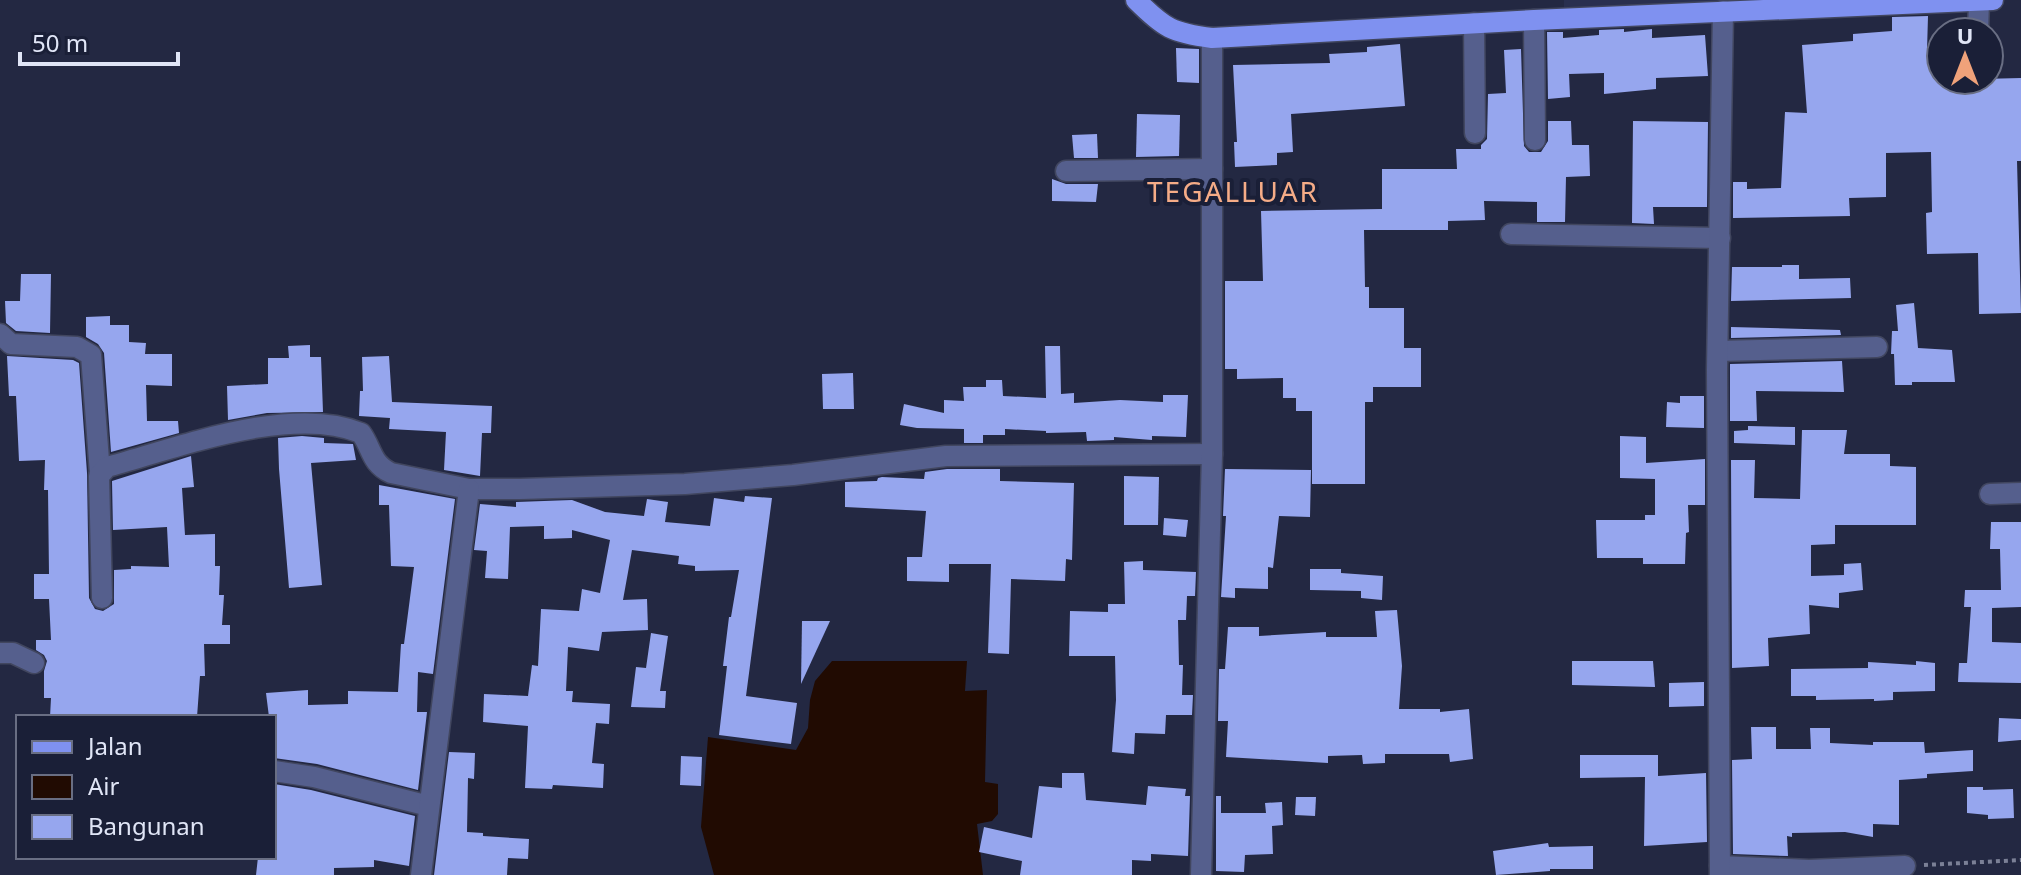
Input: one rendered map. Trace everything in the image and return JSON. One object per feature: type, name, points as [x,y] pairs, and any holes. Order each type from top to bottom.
[{"type":"main road","points":[[1136,0],[1170,30],[1212,38],[1723,11],[1766,5],[1993,0]]},
{"type":"street","points":[[1723,11],[1718,351],[1720,871],[1905,866]]},
{"type":"street","points":[[1534,20],[1535,140]]},
{"type":"street","points":[[1474,23],[1475,133]]},
{"type":"street","points":[[1201,875],[1212,454],[1212,38]]},
{"type":"street","points":[[1066,171],[1212,169]]},
{"type":"street","points":[[1511,234],[1720,238]]},
{"type":"street","points":[[0,334],[11,344],[77,347],[91,355],[100,474],[102,598]]},
{"type":"street","points":[[1718,351],[1877,347]]},
{"type":"street","points":[[100,474],[107,467],[238,432],[299,422],[327,424],[361,433],[373,459],[391,473],[469,489],[685,484],[793,475],[946,456],[1212,454]]},
{"type":"street","points":[[421,875],[469,489]]},
{"type":"street","points":[[1990,494],[2021,493]]},
{"type":"street","points":[[0,653],[13,653],[34,663]]},
{"type":"street","points":[[276,771],[314,777],[429,806]]},
{"type":"path","points":[[1905,866],[2021,860]]},
{"type":"shaded area","points":[[1564,0],[1729,0],[1564,10]]},
{"type":"water","points":[[832,661],[967,661],[965,691],[987,690],[985,782],[998,784],[998,814],[992,821],[977,824],[983,875],[714,875],[701,827],[708,737],[796,750],[808,728],[815,681]]},
{"type":"building","points":[[1925,16],[1925,96],[2005,96],[2005,78],[2021,78],[2021,161],[2017,161],[2021,313],[1979,314],[1978,253],[1927,254],[1926,213],[1932,212],[1931,152],[1886,153],[1886,197],[1849,198],[1850,216],[1733,218],[1733,182],[1747,182],[1747,189],[1781,188],[1785,112],[1807,113],[1802,45],[1853,41],[1853,34],[1892,31],[1892,17]]},
{"type":"building","points":[[1624,29],[1624,32],[1652,29],[1652,38],[1705,35],[1708,76],[1656,78],[1656,89],[1604,94],[1604,73],[1569,74],[1570,97],[1548,99],[1547,32],[1563,32],[1563,38],[1599,35],[1599,30]]},
{"type":"building","points":[[1400,44],[1405,106],[1291,114],[1293,152],[1277,153],[1277,165],[1235,167],[1234,142],[1237,142],[1233,65],[1330,63],[1329,54],[1367,52],[1367,47]]},
{"type":"building","points":[[1176,48],[1199,49],[1199,83],[1177,82]]},
{"type":"building","points":[[1521,49],[1524,146],[1529,152],[1541,152],[1548,141],[1548,121],[1571,121],[1572,145],[1589,145],[1590,176],[1566,177],[1565,222],[1537,222],[1537,202],[1484,201],[1485,220],[1448,221],[1448,230],[1364,230],[1365,287],[1369,287],[1369,308],[1404,308],[1404,348],[1421,348],[1421,387],[1373,387],[1373,402],[1365,402],[1365,484],[1312,484],[1312,411],[1296,411],[1296,398],[1283,398],[1283,378],[1237,379],[1237,369],[1225,369],[1225,281],[1263,281],[1261,211],[1382,209],[1382,169],[1457,169],[1456,149],[1481,149],[1487,139],[1488,94],[1506,93],[1504,50]]},
{"type":"building","points":[[1137,114],[1180,115],[1179,156],[1136,157]]},
{"type":"building","points":[[1633,121],[1708,122],[1707,207],[1653,207],[1654,224],[1632,223]]},
{"type":"building","points":[[1097,134],[1098,158],[1074,158],[1072,135]]},
{"type":"building","points":[[1052,179],[1066,184],[1098,184],[1096,202],[1052,201]]},
{"type":"building","points":[[1799,265],[1799,279],[1850,278],[1851,298],[1731,301],[1732,267]]},
{"type":"building","points":[[21,274],[51,274],[50,333],[16,331],[6,323],[5,301],[20,301]]},
{"type":"building","points":[[1914,303],[1918,348],[1952,350],[1955,382],[1895,385],[1894,354],[1891,354],[1892,331],[1898,331],[1896,305]]},
{"type":"building","points":[[110,316],[110,325],[129,325],[129,342],[146,343],[145,354],[172,354],[172,386],[146,385],[147,421],[178,421],[179,433],[111,452],[104,353],[98,344],[86,337],[86,317]]},
{"type":"building","points":[[1731,327],[1840,330],[1841,335],[1731,338]]},
{"type":"building","points":[[310,345],[310,357],[321,357],[323,412],[267,413],[228,420],[227,386],[268,384],[268,358],[289,358],[288,346]]},
{"type":"building","points":[[1045,346],[1060,346],[1061,394],[1074,393],[1074,403],[1120,400],[1163,402],[1163,395],[1188,395],[1186,437],[1152,436],[1152,440],[1114,437],[1114,440],[1087,441],[1086,432],[1046,433],[1005,429],[1005,435],[983,435],[983,443],[964,443],[964,429],[900,425],[904,404],[944,413],[944,400],[964,401],[963,387],[986,387],[986,380],[1002,380],[1003,396],[1046,398]]},
{"type":"building","points":[[7,356],[73,360],[79,363],[87,473],[89,598],[95,609],[103,611],[114,604],[114,570],[131,569],[131,566],[169,567],[167,527],[113,530],[112,481],[191,456],[194,487],[182,488],[185,535],[215,534],[215,566],[220,566],[219,595],[224,595],[222,625],[230,625],[230,644],[204,644],[205,676],[200,676],[197,715],[50,715],[51,698],[44,698],[47,661],[36,650],[36,640],[51,640],[49,599],[34,599],[34,574],[49,574],[45,460],[19,461],[16,396],[9,396]]},
{"type":"building","points":[[389,356],[392,402],[492,406],[491,433],[482,433],[480,476],[444,470],[446,432],[389,429],[390,418],[359,416],[360,391],[363,391],[362,357]]},
{"type":"building","points":[[1842,361],[1844,392],[1756,391],[1757,421],[1730,421],[1730,364]]},
{"type":"building","points":[[853,373],[854,409],[823,409],[822,374]]},
{"type":"building","points":[[1680,396],[1704,396],[1704,428],[1666,427],[1667,402],[1680,403]]},
{"type":"building","points":[[1748,426],[1795,427],[1795,445],[1734,443],[1734,431],[1748,430]]},
{"type":"building","points":[[1802,430],[1847,430],[1844,454],[1890,454],[1890,466],[1916,467],[1916,525],[1835,525],[1835,544],[1811,545],[1811,576],[1844,575],[1844,564],[1861,563],[1863,590],[1839,593],[1839,608],[1809,605],[1810,634],[1768,638],[1769,666],[1732,668],[1731,460],[1755,460],[1754,498],[1800,499]]},
{"type":"building","points":[[1620,436],[1646,437],[1646,463],[1705,459],[1705,505],[1688,505],[1685,564],[1643,564],[1643,558],[1597,558],[1596,520],[1645,520],[1645,515],[1655,515],[1655,479],[1620,478]]},
{"type":"building","points":[[278,438],[324,438],[324,443],[353,444],[356,460],[311,463],[322,585],[289,588]]},
{"type":"building","points":[[1000,469],[1000,481],[1074,483],[1072,560],[1066,559],[1065,581],[1011,579],[1009,654],[988,653],[991,564],[949,564],[949,582],[907,581],[907,557],[922,557],[926,511],[845,507],[845,482],[877,481],[882,477],[924,479],[925,472]]},
{"type":"building","points":[[1225,469],[1311,470],[1310,517],[1279,516],[1273,568],[1268,567],[1268,589],[1235,588],[1235,598],[1221,597],[1226,516],[1223,516]]},
{"type":"building","points":[[1124,476],[1159,477],[1158,525],[1124,525]]},
{"type":"building","points":[[379,485],[455,499],[433,674],[418,672],[417,712],[427,712],[418,790],[317,764],[276,758],[276,715],[269,715],[266,693],[308,690],[308,705],[348,704],[348,691],[398,692],[401,644],[404,644],[414,567],[391,566],[389,505],[379,505]]},
{"type":"building","points":[[745,496],[772,498],[746,696],[797,703],[791,744],[719,735],[727,666],[723,666],[739,570],[695,571],[695,566],[678,564],[679,556],[632,550],[623,600],[647,599],[648,630],[602,632],[599,651],[568,647],[566,691],[573,691],[572,702],[610,704],[609,724],[596,723],[592,763],[604,764],[603,788],[553,785],[552,789],[525,788],[528,726],[483,722],[484,694],[528,696],[532,665],[538,666],[541,609],[579,611],[582,589],[600,593],[610,540],[572,530],[572,538],[544,539],[544,526],[510,527],[508,579],[485,578],[487,551],[474,550],[480,504],[516,507],[516,502],[572,500],[605,512],[644,516],[647,499],[668,502],[665,522],[710,526],[714,498],[744,502]]},
{"type":"building","points":[[1164,518],[1188,520],[1186,537],[1163,535]]},
{"type":"building","points":[[1991,522],[2021,522],[2021,607],[1992,608],[1992,642],[2021,643],[2021,683],[1958,682],[1959,663],[1967,663],[1971,607],[1964,607],[1965,590],[2001,590],[2000,549],[1990,549]]},
{"type":"building","points":[[1143,561],[1143,570],[1196,572],[1195,596],[1187,596],[1186,620],[1178,620],[1179,665],[1183,665],[1182,695],[1193,695],[1192,715],[1166,715],[1165,734],[1135,733],[1134,754],[1112,752],[1115,656],[1069,656],[1070,611],[1108,612],[1108,604],[1125,604],[1124,562]]},
{"type":"building","points":[[1310,569],[1341,569],[1341,573],[1383,576],[1382,600],[1361,598],[1361,591],[1310,590]]},
{"type":"building","points":[[1397,610],[1402,666],[1399,709],[1440,709],[1440,712],[1469,709],[1473,759],[1450,762],[1449,754],[1385,754],[1385,763],[1363,764],[1362,755],[1328,756],[1328,763],[1226,757],[1228,721],[1218,721],[1219,669],[1225,669],[1228,627],[1259,627],[1259,636],[1326,632],[1326,637],[1377,637],[1375,611]]},
{"type":"building","points":[[802,621],[830,621],[801,684]]},
{"type":"building","points":[[651,633],[668,636],[660,691],[666,691],[665,708],[631,707],[636,667],[646,668]]},
{"type":"building","points":[[1572,661],[1653,661],[1655,687],[1572,685]]},
{"type":"building","points":[[1916,661],[1935,663],[1935,691],[1893,692],[1893,700],[1874,701],[1816,700],[1816,696],[1791,696],[1791,669],[1868,668],[1868,662],[1916,665]]},
{"type":"building","points":[[1704,682],[1704,706],[1669,707],[1669,683]]},
{"type":"building","points":[[1999,718],[2021,719],[2021,740],[1998,742]]},
{"type":"building","points":[[1751,727],[1776,727],[1776,749],[1811,749],[1810,728],[1830,728],[1830,743],[1873,745],[1873,742],[1924,742],[1925,753],[1973,750],[1973,771],[1927,774],[1927,778],[1899,780],[1899,825],[1873,824],[1873,837],[1845,832],[1792,833],[1792,837],[1787,836],[1788,856],[1733,854],[1732,760],[1752,759]]},
{"type":"building","points":[[449,752],[475,753],[474,779],[468,778],[467,832],[529,839],[528,859],[508,858],[507,875],[434,875]]},
{"type":"building","points":[[1580,755],[1658,755],[1658,776],[1706,773],[1707,842],[1644,846],[1645,777],[1580,778]]},
{"type":"building","points":[[681,756],[702,757],[701,786],[680,785]]},
{"type":"building","points":[[1062,773],[1084,773],[1086,800],[1146,805],[1148,786],[1186,789],[1185,796],[1190,796],[1188,856],[1151,854],[1151,861],[1132,860],[1132,875],[1020,875],[1022,861],[979,852],[984,827],[1032,838],[1039,786],[1062,788]]},
{"type":"building","points":[[276,784],[415,816],[409,866],[374,860],[374,867],[334,868],[334,875],[256,875],[258,859],[276,859]]},
{"type":"building","points":[[1967,787],[2013,789],[2014,818],[1988,819],[1988,815],[1967,813]]},
{"type":"building","points":[[1216,796],[1221,796],[1221,813],[1266,813],[1265,803],[1282,802],[1283,825],[1272,826],[1273,854],[1245,855],[1244,872],[1216,871]]},
{"type":"building","points":[[1296,797],[1316,797],[1315,816],[1295,815]]},
{"type":"building","points":[[1548,843],[1549,847],[1593,846],[1593,869],[1550,869],[1496,875],[1493,851]]},
{"type":"district","name":"TEGALLUAR","points":[[1233,192]]}]
